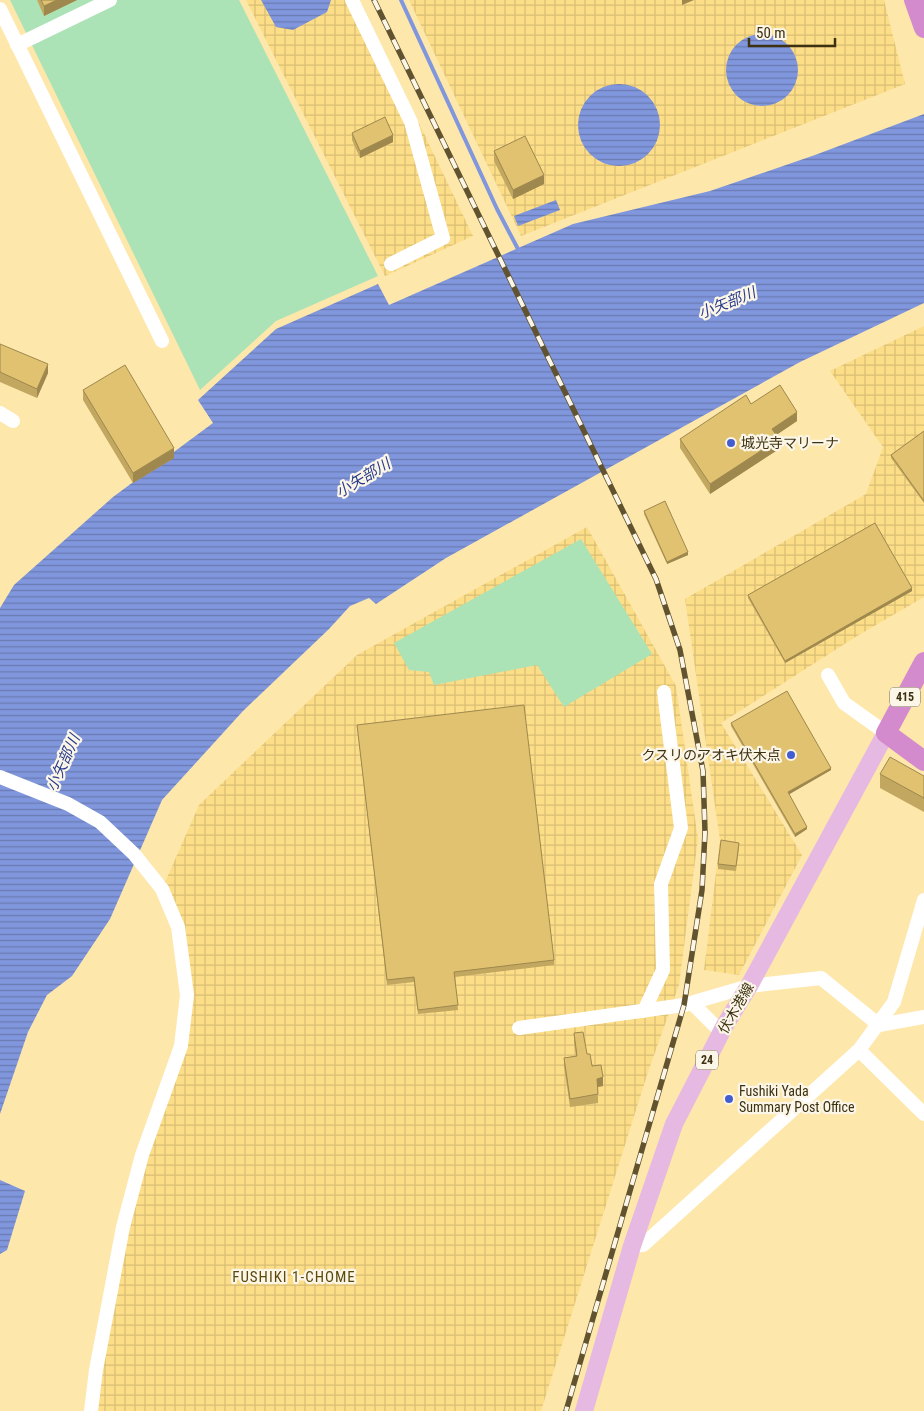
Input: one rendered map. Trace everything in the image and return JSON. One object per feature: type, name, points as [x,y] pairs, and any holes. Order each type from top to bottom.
[{"type":"highway","points":[[914,0],[924,28]]},
{"type":"highway","name":"415","points":[[886,732],[924,662]]},
{"type":"highway","points":[[886,732],[924,761]]},
{"type":"main road","name":"伏木港線","points":[[584,1411],[632,1246],[674,1124],[722,1032],[749,986],[886,732]]},
{"type":"street","points":[[17,45],[110,0]]},
{"type":"street","points":[[352,0],[411,122],[443,238],[392,264]]},
{"type":"street","points":[[0,9],[162,341]]},
{"type":"street","points":[[0,413],[13,421]]},
{"type":"street","points":[[828,675],[844,703],[886,732]]},
{"type":"street","points":[[650,1010],[663,970],[661,884],[681,828],[664,692]]},
{"type":"street","points":[[0,776],[68,804],[100,822],[134,854],[162,889],[178,927],[187,995],[180,1046],[142,1155],[123,1227],[96,1370],[91,1411]]},
{"type":"street","points":[[632,1246],[643,1245],[859,1050],[894,1002],[924,900]]},
{"type":"street","points":[[519,1028],[692,1003],[749,986],[772,982],[821,978],[879,1025],[924,1017]]},
{"type":"street","points":[[692,1003],[722,1032]]},
{"type":"street","points":[[859,1050],[924,1114]]},
{"type":"shaded area","points":[[246,0],[360,0],[473,236],[385,276]]},
{"type":"shaded area","points":[[409,0],[884,0],[905,84],[521,236]]},
{"type":"shaded area","points":[[924,326],[924,597],[857,636],[721,723],[802,855],[739,975],[704,970],[720,840],[685,599],[866,494],[883,447],[830,371]]},
{"type":"shaded area","points":[[587,527],[676,686],[698,839],[679,985],[648,1072],[541,1411],[91,1411],[123,1227],[161,1100],[187,995],[162,889],[199,805],[357,655]]},
{"type":"green space","points":[[10,0],[239,0],[378,276],[276,321],[200,390]]},
{"type":"green space","points":[[581,539],[652,654],[564,707],[537,665],[434,685],[429,672],[409,670],[394,643]]},
{"type":"water","points":[[261,0],[331,0],[327,12],[293,30],[276,27]]},
{"type":"water","points":[[762,34],[782,40],[792,50],[798,70],[792,90],[782,100],[762,106],[742,100],[732,90],[726,70],[732,50],[742,40]]},
{"type":"water","points":[[619,84],[635,87],[648,96],[657,109],[660,125],[657,141],[648,154],[635,163],[619,166],[603,163],[590,154],[581,141],[578,125],[581,109],[590,96],[603,87]]},
{"type":"water","name":"小矢部川","points":[[924,114],[924,303],[800,362],[446,558],[376,604],[369,598],[350,606],[329,629],[243,711],[162,800],[110,919],[72,976],[47,995],[28,1032],[0,1114],[0,608],[14,585],[113,497],[213,423],[198,400],[276,329],[378,284],[389,305],[573,224],[710,191],[815,155]]},
{"type":"water","points":[[556,200],[560,210],[518,226],[514,216]]},
{"type":"water","points":[[0,1180],[25,1191],[7,1250],[0,1254]]},
{"type":"building","points":[[41,0],[57,0],[44,6]]},
{"type":"building","points":[[385,117],[393,135],[360,151],[352,133]]},
{"type":"building","points":[[525,136],[544,175],[513,190],[494,151]]},
{"type":"building","points":[[0,344],[48,364],[37,389],[0,372]]},
{"type":"building","points":[[125,365],[174,448],[133,473],[83,390]]},
{"type":"building","name":"城光寺マリーナ","points":[[780,385],[797,412],[772,429],[779,439],[710,484],[680,439],[746,395],[751,404]]},
{"type":"building","points":[[924,431],[924,501],[891,455]]},
{"type":"building","points":[[665,501],[688,552],[667,562],[644,511]]},
{"type":"building","points":[[875,523],[912,588],[785,661],[748,595]]},
{"type":"building","points":[[787,691],[831,768],[788,792],[807,827],[795,834],[731,723]]},
{"type":"building","points":[[524,705],[554,960],[454,972],[458,1005],[418,1010],[414,977],[387,980],[357,725]]},
{"type":"building","points":[[890,757],[924,776],[924,798],[880,774]]},
{"type":"building","points":[[721,840],[739,843],[736,866],[718,864]]},
{"type":"building","points":[[583,1032],[587,1054],[590,1054],[592,1066],[601,1065],[603,1077],[597,1079],[598,1094],[570,1099],[564,1058],[577,1056],[574,1033]]},
{"type":"waterway","points":[[401,0],[497,209],[519,251]]},
{"type":"railway","points":[[374,0],[656,579],[680,650],[703,771],[705,832],[702,890],[684,1005],[566,1411]]},
{"type":"place","name":"城光寺マリーナ","points":[[731,443]]},
{"type":"place","name":"クスリのアオキ伏木点","points":[[791,755]]},
{"type":"place","name":"Fushiki Yada Summary Post Office","points":[[729,1099]]},
{"type":"district","name":"FUSHIKI 1-CHOME","points":[[294,1277]]}]
